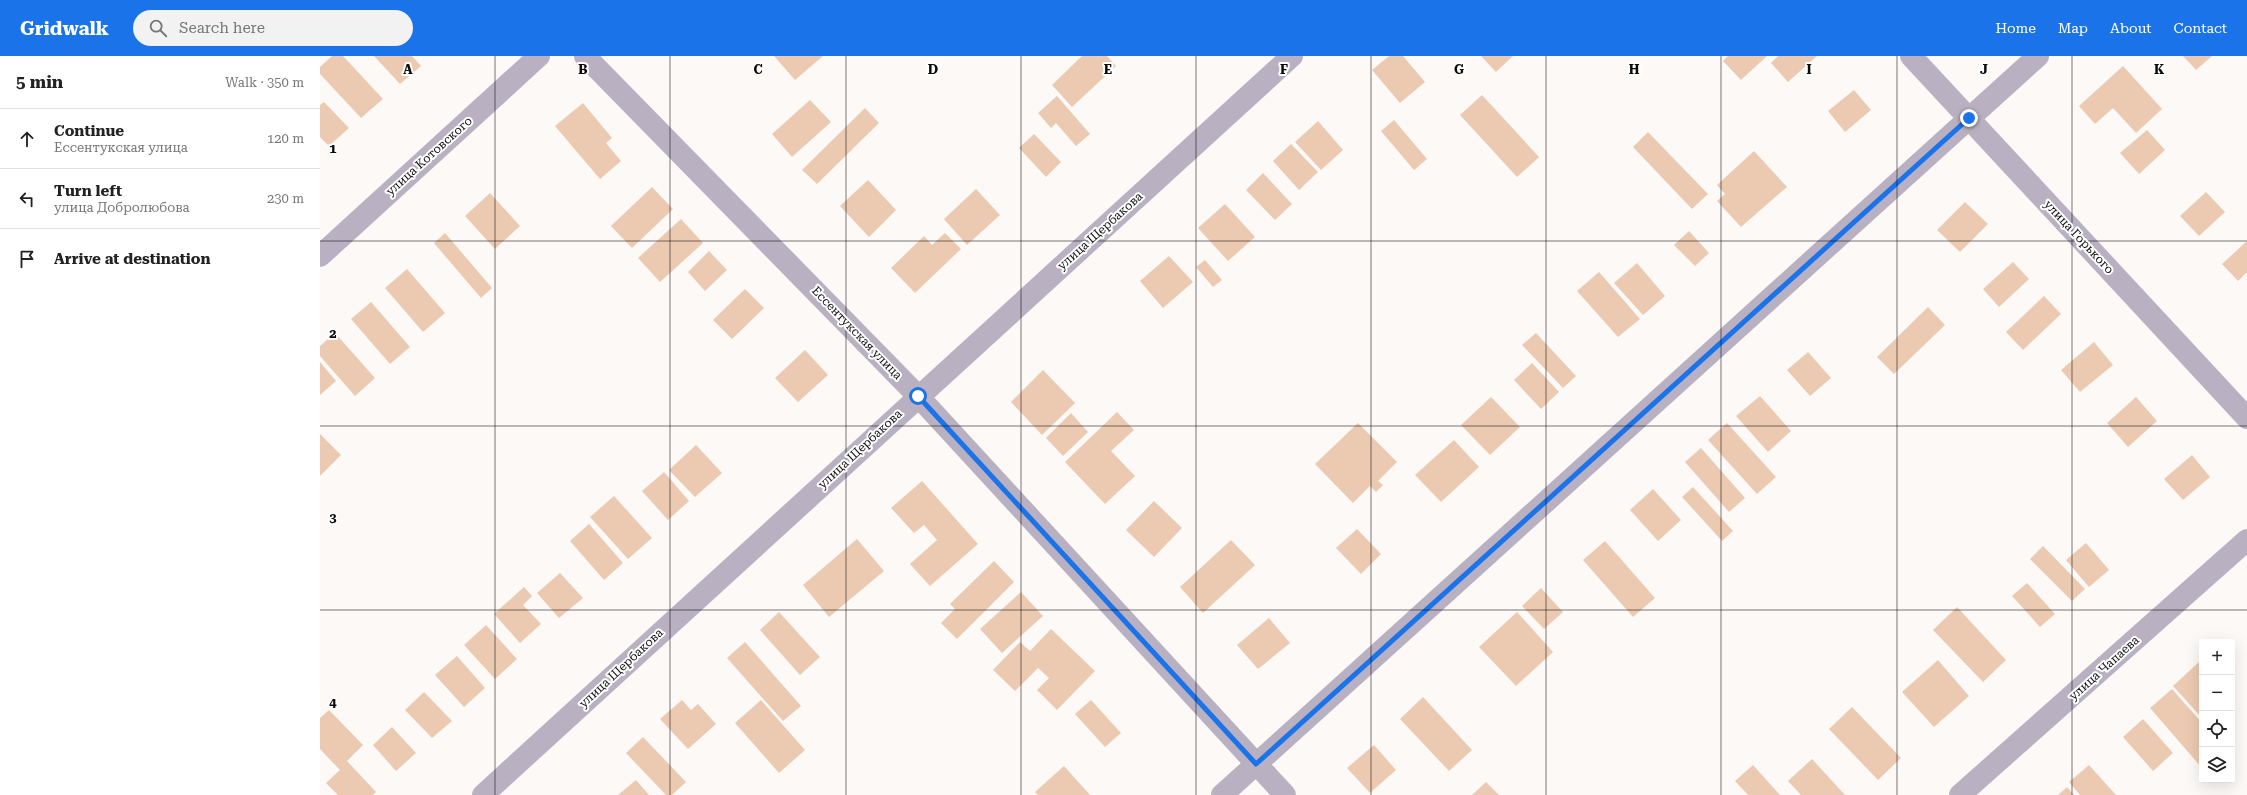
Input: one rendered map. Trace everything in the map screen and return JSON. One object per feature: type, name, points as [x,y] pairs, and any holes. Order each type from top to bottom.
[{"type":"street","name":"улица Котовского","points":[[320,256],[539,56]]},
{"type":"street","name":"Ессентукская улица","points":[[585,56],[918,396],[1285,795]]},
{"type":"street","name":"улица Щербакова","points":[[483,795],[918,396],[1292,56]]},
{"type":"street","name":"улица Горького","points":[[1911,56],[2247,418]]},
{"type":"street","points":[[1222,795],[2038,56]]},
{"type":"street","name":"улица Чапаева","points":[[1960,795],[2247,540]]},
{"type":"building","points":[[332,56],[343,56],[383,99],[361,118],[320,74],[320,67]]},
{"type":"building","points":[[374,56],[412,56],[421,66],[400,84]]},
{"type":"building","points":[[774,56],[823,56],[795,80]]},
{"type":"building","points":[[1082,56],[1107,56],[1116,66],[1072,107],[1052,85]]},
{"type":"building","points":[[1389,56],[1403,56],[1425,82],[1400,103],[1372,70]]},
{"type":"building","points":[[1481,56],[1513,56],[1496,72]]},
{"type":"building","points":[[1728,56],[1767,56],[1741,80],[1723,61]]},
{"type":"building","points":[[1778,56],[1817,56],[1788,82],[1771,63]]},
{"type":"building","points":[[2183,56],[2212,56],[2196,70]]},
{"type":"building","points":[[2123,66],[2162,109],[2136,133],[2113,108],[2095,124],[2079,106]]},
{"type":"building","points":[[1854,90],[1871,110],[1845,132],[1828,111]]},
{"type":"building","points":[[1482,95],[1539,157],[1517,177],[1460,115]]},
{"type":"building","points":[[1057,96],[1090,134],[1076,146],[1056,123],[1051,128],[1038,113]]},
{"type":"building","points":[[810,100],[831,122],[792,157],[772,134]]},
{"type":"building","points":[[324,102],[349,128],[329,146],[320,137],[320,105]]},
{"type":"building","points":[[583,103],[612,138],[606,143],[621,161],[600,179],[555,126]]},
{"type":"building","points":[[865,108],[879,123],[817,184],[802,170]]},
{"type":"building","points":[[1394,120],[1427,159],[1414,170],[1381,131]]},
{"type":"building","points":[[1318,121],[1343,150],[1321,170],[1295,142]]},
{"type":"building","points":[[2147,130],[2165,150],[2139,174],[2120,153]]},
{"type":"building","points":[[1648,132],[1708,194],[1692,209],[1633,147]]},
{"type":"building","points":[[1034,134],[1061,162],[1046,177],[1019,148]]},
{"type":"building","points":[[1291,144],[1318,172],[1299,190],[1273,161]]},
{"type":"building","points":[[1754,151],[1787,187],[1741,227],[1717,201],[1725,194],[1717,185]]},
{"type":"building","points":[[1263,173],[1292,204],[1275,220],[1246,190]]},
{"type":"building","points":[[868,180],[896,210],[869,237],[840,206]]},
{"type":"building","points":[[652,187],[673,209],[632,248],[611,226]]},
{"type":"building","points":[[976,189],[1000,215],[967,245],[944,219]]},
{"type":"building","points":[[2206,192],[2225,212],[2199,236],[2180,216]]},
{"type":"building","points":[[490,193],[520,226],[495,249],[465,216]]},
{"type":"building","points":[[1965,202],[1988,224],[1960,252],[1937,230]]},
{"type":"building","points":[[1225,204],[1255,237],[1228,261],[1198,228]]},
{"type":"building","points":[[681,219],[703,243],[660,282],[638,258]]},
{"type":"building","points":[[1689,231],[1709,253],[1695,266],[1674,245]]},
{"type":"building","points":[[445,233],[492,288],[481,298],[434,243]]},
{"type":"building","points":[[945,233],[961,249],[915,293],[891,268],[924,236],[932,245]]},
{"type":"building","points":[[2247,241],[2247,272],[2238,281],[2222,264]]},
{"type":"building","points":[[709,251],[727,270],[705,291],[688,272]]},
{"type":"building","points":[[1169,256],[1193,282],[1163,308],[1140,281]]},
{"type":"building","points":[[1205,260],[1222,280],[1213,287],[1196,267]]},
{"type":"building","points":[[2013,262],[2029,279],[1999,307],[1983,289]]},
{"type":"building","points":[[1637,263],[1665,296],[1643,315],[1614,283]]},
{"type":"building","points":[[407,269],[445,313],[423,332],[385,288]]},
{"type":"building","points":[[1599,272],[1640,319],[1618,337],[1577,291]]},
{"type":"building","points":[[745,289],[764,308],[732,339],[713,320]]},
{"type":"building","points":[[2044,296],[2061,314],[2023,350],[2006,332]]},
{"type":"building","points":[[371,302],[410,347],[390,364],[351,319]]},
{"type":"building","points":[[1928,307],[1945,325],[1894,374],[1877,357]]},
{"type":"building","points":[[335,333],[375,378],[355,396],[320,356],[320,346]]},
{"type":"building","points":[[1536,333],[1576,376],[1563,388],[1522,345]]},
{"type":"building","points":[[2094,342],[2113,365],[2080,392],[2061,370]]},
{"type":"building","points":[[805,350],[828,375],[798,402],[775,378]]},
{"type":"building","points":[[1808,352],[1831,378],[1810,396],[1787,370]]},
{"type":"building","points":[[320,362],[336,381],[320,395]]},
{"type":"building","points":[[1532,363],[1559,392],[1541,409],[1514,380]]},
{"type":"building","points":[[1043,370],[1075,403],[1042,435],[1011,402]]},
{"type":"building","points":[[1760,396],[1791,431],[1768,452],[1736,416]]},
{"type":"building","points":[[1491,397],[1520,427],[1490,455],[1461,425]]},
{"type":"building","points":[[2136,397],[2157,421],[2128,447],[2107,423]]},
{"type":"building","points":[[1117,412],[1134,430],[1111,451],[1135,476],[1105,504],[1065,462]]},
{"type":"building","points":[[1071,413],[1088,432],[1063,456],[1046,438]]},
{"type":"building","points":[[1358,423],[1397,462],[1378,481],[1383,485],[1376,492],[1370,486],[1353,503],[1315,464]]},
{"type":"building","points":[[1727,423],[1776,477],[1757,494],[1708,440]]},
{"type":"building","points":[[320,434],[341,455],[320,476]]},
{"type":"building","points":[[1454,440],[1479,467],[1441,502],[1415,475]]},
{"type":"building","points":[[696,445],[722,473],[695,497],[669,470]]},
{"type":"building","points":[[1701,448],[1745,498],[1729,512],[1685,462]]},
{"type":"building","points":[[2192,455],[2210,477],[2183,500],[2164,479]]},
{"type":"building","points":[[664,472],[689,501],[668,520],[642,491]]},
{"type":"building","points":[[922,481],[978,544],[930,586],[910,564],[937,540],[924,525],[914,533],[891,508]]},
{"type":"building","points":[[1693,487],[1733,531],[1722,541],[1682,497]]},
{"type":"building","points":[[1653,489],[1681,520],[1658,541],[1630,510]]},
{"type":"building","points":[[614,496],[652,538],[628,559],[590,517]]},
{"type":"building","points":[[1154,501],[1182,528],[1154,557],[1126,530]]},
{"type":"building","points":[[589,524],[623,563],[604,580],[570,541]]},
{"type":"building","points":[[1357,529],[1381,554],[1361,574],[1336,548]]},
{"type":"building","points":[[857,539],[884,571],[829,617],[803,585]]},
{"type":"building","points":[[1231,540],[1255,565],[1203,613],[1180,587]]},
{"type":"building","points":[[1605,541],[1655,598],[1633,617],[1583,560]]},
{"type":"building","points":[[2086,543],[2109,570],[2089,587],[2066,560]]},
{"type":"building","points":[[2043,546],[2085,589],[2072,601],[2030,559]]},
{"type":"building","points":[[994,561],[1014,582],[957,639],[941,623],[955,609],[950,604]]},
{"type":"building","points":[[560,573],[583,598],[559,618],[537,593]]},
{"type":"building","points":[[2027,583],[2055,614],[2040,627],[2012,596]]},
{"type":"building","points":[[524,587],[532,596],[523,605],[541,624],[520,643],[494,614]]},
{"type":"building","points":[[1541,588],[1563,612],[1544,629],[1522,606]]},
{"type":"building","points":[[1021,592],[1043,616],[1002,653],[980,629]]},
{"type":"building","points":[[1957,607],[2006,660],[1983,682],[1933,630]]},
{"type":"building","points":[[779,612],[820,657],[800,675],[760,630]]},
{"type":"building","points":[[1517,612],[1553,652],[1516,686],[1479,647]]},
{"type":"building","points":[[1269,618],[1290,643],[1258,669],[1237,645]]},
{"type":"building","points":[[486,625],[517,659],[495,679],[464,645]]},
{"type":"building","points":[[1051,629],[1095,671],[1057,710],[1037,690],[1049,678],[1038,668],[1015,691],[993,670],[1020,642],[1030,651]]},
{"type":"building","points":[[745,642],[801,706],[783,721],[727,658]]},
{"type":"building","points":[[457,656],[485,688],[464,707],[435,675]]},
{"type":"building","points":[[1938,660],[1969,696],[1934,727],[1902,692]]},
{"type":"building","points":[[2199,662],[2199,715],[2173,686]]},
{"type":"building","points":[[2172,689],[2199,720],[2199,765],[2150,708]]},
{"type":"building","points":[[424,692],[452,721],[432,738],[405,710]]},
{"type":"building","points":[[1423,697],[1472,750],[1449,771],[1400,719]]},
{"type":"building","points":[[682,700],[691,710],[698,704],[716,724],[688,749],[660,719]]},
{"type":"building","points":[[761,700],[805,750],[779,773],[735,723]]},
{"type":"building","points":[[1091,700],[1121,733],[1105,747],[1075,714]]},
{"type":"building","points":[[1852,707],[1901,758],[1878,780],[1829,729]]},
{"type":"building","points":[[329,710],[363,745],[347,761],[376,792],[373,795],[338,795],[326,783],[340,770],[320,749],[320,718]]},
{"type":"building","points":[[2143,719],[2173,753],[2153,771],[2123,737]]},
{"type":"building","points":[[392,727],[416,753],[396,771],[373,745]]},
{"type":"building","points":[[643,737],[686,782],[672,795],[666,795],[626,753]]},
{"type":"building","points":[[1374,745],[1396,770],[1370,793],[1347,768]]},
{"type":"building","points":[[1812,759],[1845,795],[1801,795],[1788,781]]},
{"type":"building","points":[[1753,765],[1780,795],[1748,795],[1735,781]]},
{"type":"building","points":[[2089,765],[2116,795],[2080,795],[2069,782]]},
{"type":"building","points":[[1064,766],[1090,795],[1038,795],[1035,792]]},
{"type":"building","points":[[636,780],[649,795],[618,795]]},
{"type":"building","points":[[1486,782],[1499,795],[1472,795]]},
{"type":"building","points":[[2067,787],[2074,795],[2058,795]]},
{"type":"route","points":[[918,396],[1256,764],[1969,118]]}]
